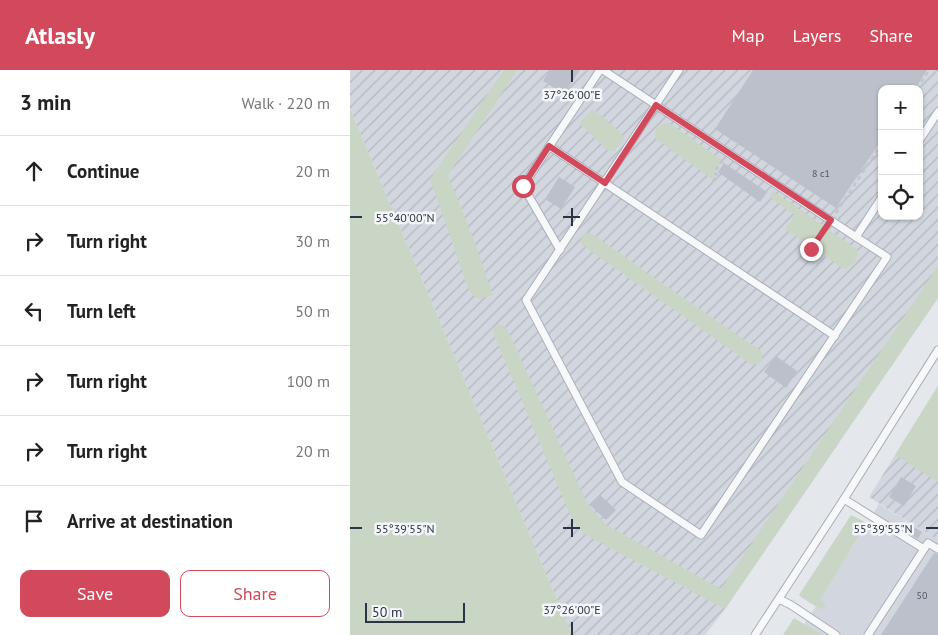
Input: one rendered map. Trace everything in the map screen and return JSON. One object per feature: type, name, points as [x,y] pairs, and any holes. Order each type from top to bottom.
[{"type":"lane","points":[[560,250],[523,186],[601,70],[656,105],[887,257],[701,535],[622,482],[526,300],[560,250],[605,183],[656,105],[679,70]]},
{"type":"lane","points":[[923,135],[938,112]]},
{"type":"lane","points":[[549,146],[835,336]]},
{"type":"lane","points":[[856,237],[878,204]]},
{"type":"lane","points":[[755,635],[938,350]]},
{"type":"lane","points":[[844,499],[924,549]]},
{"type":"lane","points":[[868,635],[928,543],[938,549]]},
{"type":"lane","points":[[779,599],[836,635]]},
{"type":"path","points":[[920,85],[929,70]]},
{"type":"path","points":[[811,249],[878,149]]},
{"type":"path","points":[[713,181],[718,175],[714,173],[724,160],[731,166]]},
{"type":"shaded area","points":[[350,70],[938,70],[938,298],[725,609],[705,635],[572,635],[350,109]]},
{"type":"shaded area","points":[[938,386],[938,540],[869,497]]},
{"type":"shaded area","points":[[879,504],[938,540],[938,635],[801,635],[798,633]]},
{"type":"green space","points":[[504,70],[517,70],[448,175],[493,295],[479,298],[473,296],[468,288],[430,179]]},
{"type":"green space","points":[[350,109],[572,635],[350,635]]},
{"type":"green space","points":[[593,109],[624,136],[623,141],[614,151],[608,151],[580,124]]},
{"type":"green space","points":[[666,123],[671,124],[722,160],[712,179],[656,139],[655,133],[657,128]]},
{"type":"green space","points":[[773,191],[824,226],[810,246],[785,229],[795,215],[769,197]]},
{"type":"green space","points":[[827,229],[858,250],[856,259],[847,268],[844,269],[813,248]]},
{"type":"green space","points":[[585,233],[594,235],[761,351],[761,362],[751,364],[582,245],[582,238]]},
{"type":"green space","points":[[938,266],[938,298],[725,609],[584,534],[573,521],[493,333],[498,325],[502,325],[507,329],[587,503],[605,524],[721,589]]},
{"type":"green space","points":[[938,386],[938,482],[895,455]]},
{"type":"green space","points":[[851,515],[867,523],[821,599],[825,608],[820,609],[799,595]]},
{"type":"green space","points":[[794,618],[822,635],[783,635]]},
{"type":"building","points":[[550,70],[580,70],[564,94],[543,81]]},
{"type":"building","points":[[753,70],[927,70],[918,85],[878,85],[878,145],[836,208],[715,129]]},
{"type":"building","points":[[724,163],[767,192],[760,202],[718,172]]},
{"type":"building","points":[[559,177],[575,187],[561,209],[545,199]]},
{"type":"building","points":[[776,356],[797,371],[786,388],[764,372]]},
{"type":"building","points":[[901,477],[916,486],[904,506],[889,497]]},
{"type":"building","points":[[600,495],[616,510],[606,520],[590,505]]},
{"type":"building","points":[[914,527],[922,532],[918,539],[910,534]]},
{"type":"building","points":[[934,553],[938,555],[938,635],[881,635]]},
{"type":"route","points":[[523,186],[549,146],[605,183],[656,105],[831,220],[811,249]]}]
